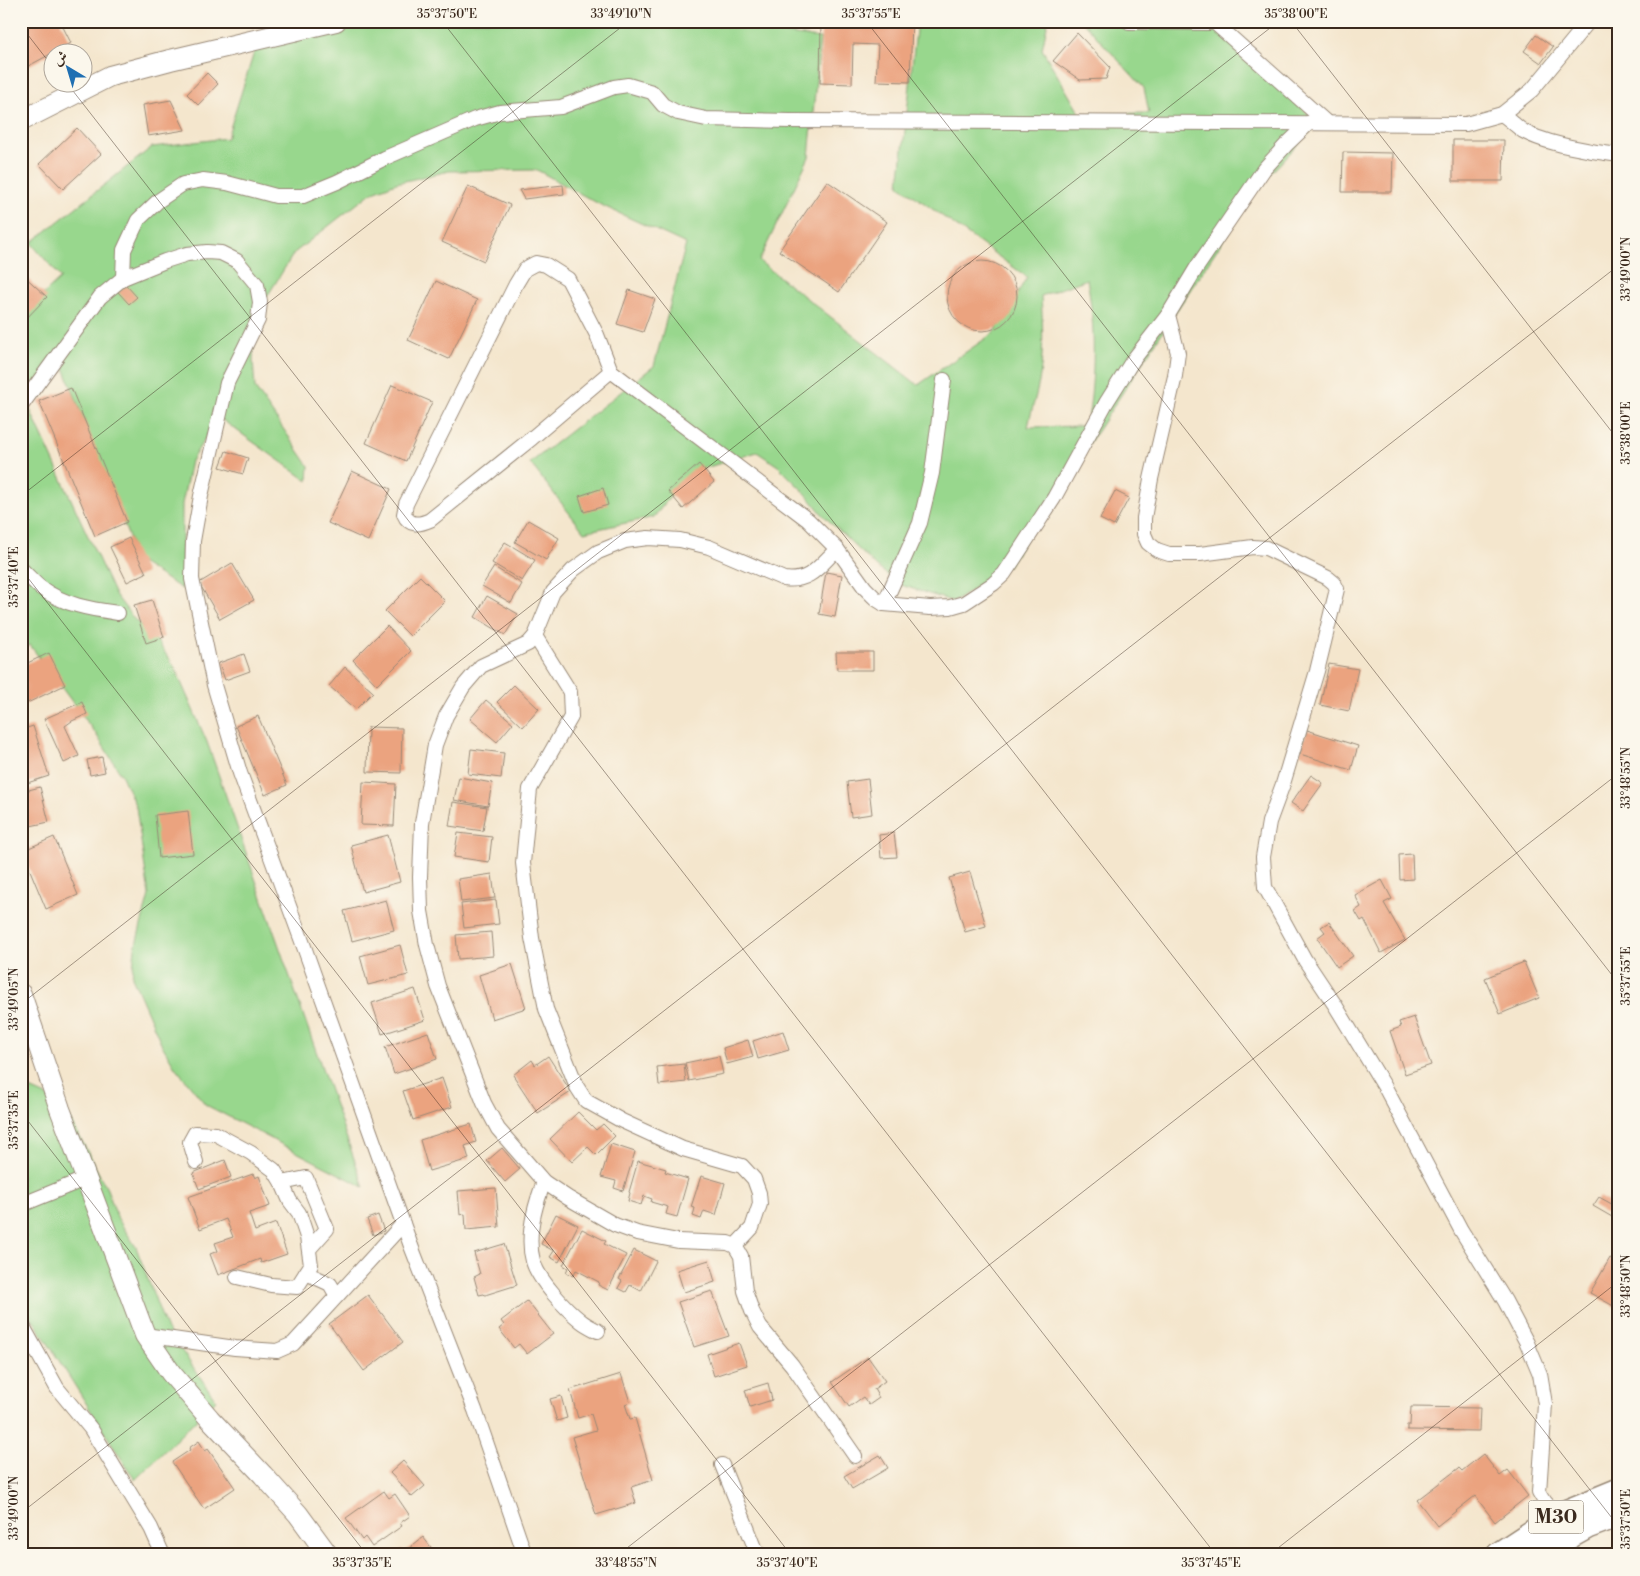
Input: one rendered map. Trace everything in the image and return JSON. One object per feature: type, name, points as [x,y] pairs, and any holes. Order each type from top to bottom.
[{"type":"highway","name":"M30","points":[[1499,1555],[1558,1516],[1619,1491]]},
{"type":"highway","name":"M30","points":[[1535,1555],[1548,1546],[1587,1526],[1619,1514]]},
{"type":"street","points":[[21,121],[110,76],[336,21]]},
{"type":"street","points":[[123,278],[124,250],[138,220],[158,201],[183,184],[203,180],[227,183],[276,196],[303,196],[475,119],[500,112],[561,107],[614,87],[628,85],[652,92],[663,105],[678,113],[706,119],[1466,124],[1502,114],[1532,90],[1589,21]]},
{"type":"street","points":[[1129,22],[1215,23],[1327,123]]},
{"type":"street","points":[[1502,114],[1524,131],[1542,138],[1619,155]]},
{"type":"street","points":[[611,372],[430,520],[417,524],[410,523],[405,518],[404,510],[406,504],[516,284],[525,269],[536,264],[546,265],[568,279],[597,335],[611,372],[808,520],[837,549],[865,588],[876,599],[884,604],[930,608],[950,607],[978,594],[1004,574],[1054,498],[1106,403],[1133,360],[1168,315],[1197,267],[1264,169],[1309,123]]},
{"type":"street","points":[[21,406],[100,298],[123,278],[187,254],[207,252],[221,253],[237,261],[257,285],[260,302],[258,320],[227,383],[201,496],[193,541],[192,580],[214,685],[240,773],[403,1224],[475,1410],[525,1555]]},
{"type":"street","points":[[1168,315],[1178,353],[1175,376],[1150,479],[1144,518],[1144,534],[1148,544],[1157,550],[1169,554],[1200,554],[1253,547],[1266,548],[1328,578],[1334,583],[1336,589],[1317,671],[1284,784],[1269,822],[1263,858],[1265,888],[1305,960],[1386,1089],[1461,1230],[1505,1302],[1527,1343],[1540,1374],[1545,1404],[1539,1492],[1545,1502],[1558,1516]]},
{"type":"street","points":[[884,604],[920,523],[932,473],[944,380]]},
{"type":"street","points":[[837,549],[804,578],[795,581],[784,579],[709,547],[680,540],[648,538],[625,541],[598,552],[573,570],[553,592],[535,636],[528,644],[481,666],[462,687],[446,716],[435,745],[428,782],[422,823],[420,877],[421,912],[427,945],[438,986],[480,1096],[498,1129],[544,1182],[590,1212],[615,1225],[637,1234],[678,1241],[728,1243],[735,1246],[741,1256],[745,1291],[760,1327],[792,1365],[855,1456]]},
{"type":"street","points":[[21,569],[41,588],[65,602],[88,609],[118,613]]},
{"type":"street","points":[[535,636],[570,692],[571,717],[530,789],[523,863],[532,938],[546,1009],[577,1087],[586,1101],[622,1121],[683,1149],[720,1158],[742,1166],[754,1179],[759,1193],[760,1204],[752,1228],[735,1246]]},
{"type":"street","points":[[21,994],[60,1109],[145,1335],[171,1373],[210,1419],[298,1514],[328,1555]]},
{"type":"street","points":[[196,1162],[190,1142],[195,1133],[216,1134],[252,1152],[274,1170],[290,1201],[299,1213],[307,1237],[311,1265],[297,1287],[271,1285],[236,1277]]},
{"type":"street","points":[[21,1205],[87,1178]]},
{"type":"street","points":[[282,1183],[306,1178],[327,1229],[309,1249]]},
{"type":"street","points":[[544,1182],[535,1203],[531,1232],[533,1261],[546,1286],[581,1322],[598,1331]]},
{"type":"street","points":[[145,1335],[235,1348],[277,1351],[293,1344],[403,1224]]},
{"type":"street","points":[[306,1273],[330,1284],[337,1296]]},
{"type":"street","points":[[21,1323],[57,1388],[91,1429],[146,1519],[163,1555]]},
{"type":"street","points":[[722,1465],[758,1555]]},
{"type":"green space","points":[[338,21],[684,21],[820,38],[809,157],[759,261],[918,385],[995,332],[1027,277],[899,185],[917,21],[1048,21],[1042,49],[1080,114],[1149,113],[1144,88],[1083,22],[1209,21],[1318,123],[1258,187],[1009,565],[954,602],[901,585],[877,567],[823,515],[807,495],[778,466],[757,452],[689,473],[654,517],[584,532],[530,463],[654,366],[686,244],[599,204],[537,170],[449,171],[396,183],[371,193],[294,253],[255,316],[253,360],[255,388],[309,466],[308,481],[218,417],[191,461],[182,504],[182,589],[138,561],[63,365],[26,401],[114,593],[134,619],[157,641],[174,666],[207,742],[364,1187],[206,1105],[175,1067],[162,1045],[132,977],[135,948],[149,895],[136,807],[122,776],[96,734],[30,645],[21,648],[21,315],[61,278],[31,243],[152,147],[227,138],[256,46]],"holes":[[[1087,279],[1093,334],[1093,371],[1087,426],[1028,427],[1039,382],[1042,360],[1041,296]]]},
{"type":"green space","points":[[21,1085],[62,1103],[107,1189],[118,1219],[136,1247],[166,1328],[216,1400],[135,1480],[21,1301]]},
{"type":"building","points":[[27,21],[60,21],[70,42],[42,42],[42,59],[21,70],[21,24]]},
{"type":"building","points":[[821,21],[912,21],[910,82],[876,81],[878,45],[853,44],[852,84],[820,83]]},
{"type":"building","points":[[1077,33],[1110,67],[1106,79],[1080,80],[1053,61]]},
{"type":"building","points":[[1536,35],[1553,47],[1541,63],[1524,51]]},
{"type":"building","points":[[207,73],[218,84],[198,105],[187,94]]},
{"type":"building","points":[[171,100],[185,130],[148,136],[143,105]]},
{"type":"building","points":[[77,128],[101,154],[63,189],[39,164]]},
{"type":"building","points":[[1453,140],[1504,140],[1503,181],[1453,181]]},
{"type":"building","points":[[1343,152],[1393,153],[1392,192],[1342,192]]},
{"type":"building","points":[[827,181],[887,222],[839,292],[779,251]]},
{"type":"building","points":[[563,185],[564,194],[524,199],[519,190]]},
{"type":"building","points":[[468,186],[510,205],[484,261],[442,242]]},
{"type":"building","points":[[982,261],[1001,267],[1011,277],[1017,296],[1011,315],[1001,325],[982,331],[963,325],[953,315],[947,296],[953,277],[963,267]]},
{"type":"building","points":[[21,273],[47,297],[21,324]]},
{"type":"building","points":[[436,281],[477,300],[449,359],[408,340]]},
{"type":"building","points":[[126,285],[137,297],[129,304],[118,292]]},
{"type":"building","points":[[629,290],[655,299],[643,332],[617,324]]},
{"type":"building","points":[[392,385],[432,402],[406,461],[366,443]]},
{"type":"building","points":[[71,388],[127,522],[95,536],[39,401]]},
{"type":"building","points":[[226,451],[248,458],[243,474],[220,467]]},
{"type":"building","points":[[699,464],[714,482],[683,509],[668,491]]},
{"type":"building","points":[[352,471],[391,489],[368,541],[328,523]]},
{"type":"building","points":[[603,488],[608,505],[584,512],[579,496]]},
{"type":"building","points":[[1115,491],[1129,498],[1114,526],[1100,519]]},
{"type":"building","points":[[528,520],[559,538],[546,560],[515,542]]},
{"type":"building","points":[[129,538],[146,573],[127,582],[110,547]]},
{"type":"building","points":[[505,542],[535,560],[522,581],[492,563]]},
{"type":"building","points":[[232,563],[254,600],[220,619],[199,583]]},
{"type":"building","points":[[494,567],[522,584],[511,603],[482,586]]},
{"type":"building","points":[[826,572],[842,575],[835,617],[819,614]]},
{"type":"building","points":[[420,576],[445,601],[410,636],[385,611]]},
{"type":"building","points":[[487,596],[518,614],[505,635],[475,617]]},
{"type":"building","points":[[152,600],[164,637],[146,643],[134,605]]},
{"type":"building","points":[[387,626],[411,651],[377,685],[353,660]]},
{"type":"building","points":[[836,652],[873,652],[873,670],[837,670]]},
{"type":"building","points":[[49,653],[65,685],[21,706],[21,666]]},
{"type":"building","points":[[244,654],[250,671],[225,680],[219,663]]},
{"type":"building","points":[[1329,664],[1358,669],[1349,711],[1320,705]]},
{"type":"building","points":[[345,667],[373,692],[356,709],[329,686]]},
{"type":"building","points":[[514,685],[539,709],[523,727],[497,702]]},
{"type":"building","points":[[486,700],[513,723],[497,742],[470,719]]},
{"type":"building","points":[[82,702],[87,714],[65,726],[79,756],[64,763],[44,719]]},
{"type":"building","points":[[258,716],[287,785],[265,795],[236,726]]},
{"type":"building","points":[[33,726],[49,776],[21,785],[21,730]]},
{"type":"building","points":[[368,727],[402,728],[401,773],[367,772]]},
{"type":"building","points":[[1307,730],[1358,746],[1351,770],[1300,754]]},
{"type":"building","points":[[471,749],[504,753],[501,778],[468,774]]},
{"type":"building","points":[[102,757],[105,772],[90,775],[87,760]]},
{"type":"building","points":[[1311,775],[1323,783],[1303,811],[1291,803]]},
{"type":"building","points":[[459,777],[492,783],[488,806],[454,800]]},
{"type":"building","points":[[868,779],[872,814],[851,817],[847,782]]},
{"type":"building","points":[[363,782],[396,784],[394,826],[361,825]]},
{"type":"building","points":[[40,787],[49,822],[21,828],[21,792]]},
{"type":"building","points":[[453,802],[487,807],[483,831],[449,826]]},
{"type":"building","points":[[188,811],[193,854],[159,858],[155,815]]},
{"type":"building","points":[[458,833],[492,837],[489,862],[454,857]]},
{"type":"building","points":[[894,833],[897,857],[881,858],[879,835]]},
{"type":"building","points":[[388,835],[400,882],[363,892],[351,845]]},
{"type":"building","points":[[54,837],[78,895],[46,909],[22,851]]},
{"type":"building","points":[[1412,854],[1413,879],[1400,880],[1399,855]]},
{"type":"building","points":[[970,872],[986,926],[965,932],[949,878]]},
{"type":"building","points":[[492,874],[495,898],[461,902],[458,879]]},
{"type":"building","points":[[1382,880],[1392,899],[1384,903],[1405,940],[1381,953],[1364,919],[1361,921],[1355,911],[1361,907],[1355,895]]},
{"type":"building","points":[[386,900],[394,930],[352,941],[344,911]]},
{"type":"building","points":[[496,900],[499,924],[464,928],[461,904]]},
{"type":"building","points":[[1329,922],[1353,956],[1337,967],[1317,938],[1325,932],[1321,927]]},
{"type":"building","points":[[491,932],[493,956],[458,959],[456,935]]},
{"type":"building","points":[[400,945],[408,975],[368,985],[360,956]]},
{"type":"building","points":[[1524,962],[1539,998],[1500,1014],[1485,978]]},
{"type":"building","points":[[512,964],[526,1008],[492,1019],[479,975]]},
{"type":"building","points":[[415,989],[425,1020],[382,1034],[372,1003]]},
{"type":"building","points":[[1414,1017],[1431,1065],[1405,1074],[1390,1031],[1401,1027],[1399,1022]]},
{"type":"building","points":[[783,1031],[789,1050],[758,1059],[753,1041]]},
{"type":"building","points":[[428,1032],[437,1059],[394,1074],[385,1047]]},
{"type":"building","points":[[748,1040],[753,1057],[727,1064],[723,1048]]},
{"type":"building","points":[[548,1056],[571,1092],[538,1113],[513,1075],[532,1060],[535,1065]]},
{"type":"building","points":[[719,1056],[723,1074],[689,1081],[685,1063]]},
{"type":"building","points":[[684,1064],[686,1082],[659,1085],[657,1067]]},
{"type":"building","points":[[442,1078],[452,1107],[413,1120],[403,1091]]},
{"type":"building","points":[[578,1112],[596,1130],[603,1124],[615,1136],[596,1155],[588,1147],[572,1162],[550,1139]]},
{"type":"building","points":[[471,1124],[476,1142],[465,1146],[469,1159],[429,1171],[420,1140]]},
{"type":"building","points":[[611,1144],[635,1152],[623,1191],[614,1188],[616,1181],[601,1177]]},
{"type":"building","points":[[502,1148],[520,1169],[505,1182],[487,1161]]},
{"type":"building","points":[[225,1160],[231,1177],[199,1189],[193,1173]]},
{"type":"building","points":[[638,1161],[666,1169],[665,1172],[688,1179],[677,1217],[666,1214],[668,1207],[651,1202],[652,1199],[644,1196],[641,1205],[628,1201]]},
{"type":"building","points":[[253,1174],[255,1178],[259,1176],[270,1206],[249,1213],[255,1231],[276,1223],[287,1254],[261,1263],[260,1259],[218,1275],[210,1254],[218,1251],[215,1243],[233,1237],[226,1219],[200,1229],[188,1197]]},
{"type":"building","points":[[701,1176],[725,1183],[716,1215],[704,1211],[701,1219],[693,1216],[695,1208],[691,1207]]},
{"type":"building","points":[[496,1188],[499,1227],[466,1230],[465,1214],[460,1215],[458,1191]]},
{"type":"building","points":[[1599,1197],[1619,1208],[1619,1221],[1593,1206]]},
{"type":"building","points":[[556,1214],[578,1225],[559,1262],[550,1257],[554,1251],[541,1244]]},
{"type":"building","points":[[378,1215],[384,1231],[373,1235],[367,1219]]},
{"type":"building","points":[[582,1229],[606,1241],[604,1244],[626,1255],[608,1290],[598,1285],[599,1282],[576,1270],[573,1276],[566,1272],[568,1268],[563,1265]]},
{"type":"building","points":[[504,1244],[517,1285],[485,1295],[479,1295],[474,1277],[480,1274],[474,1253]]},
{"type":"building","points":[[634,1250],[656,1261],[641,1291],[630,1285],[626,1292],[618,1288],[622,1281],[619,1279]]},
{"type":"building","points":[[1610,1258],[1619,1262],[1619,1309],[1590,1293]]},
{"type":"building","points":[[709,1260],[715,1282],[684,1292],[677,1270]]},
{"type":"building","points":[[712,1291],[729,1336],[694,1347],[678,1302]]},
{"type":"building","points":[[368,1295],[403,1342],[364,1371],[329,1324]]},
{"type":"building","points":[[527,1301],[553,1334],[527,1354],[519,1344],[514,1348],[499,1329],[504,1325],[501,1321]]},
{"type":"building","points":[[739,1343],[747,1365],[714,1376],[707,1354]]},
{"type":"building","points":[[868,1357],[885,1381],[874,1389],[879,1398],[869,1405],[863,1397],[849,1407],[832,1382]]},
{"type":"building","points":[[621,1374],[630,1402],[625,1404],[630,1419],[635,1418],[653,1480],[631,1487],[636,1503],[596,1515],[572,1437],[596,1430],[591,1414],[578,1418],[570,1390]]},
{"type":"building","points":[[768,1383],[772,1400],[750,1407],[745,1390]]},
{"type":"building","points":[[561,1396],[567,1418],[557,1421],[550,1399]]},
{"type":"building","points":[[1411,1407],[1480,1408],[1479,1431],[1407,1430],[1407,1425],[1410,1425]]},
{"type":"building","points":[[199,1441],[205,1451],[208,1449],[235,1488],[204,1509],[172,1462],[190,1450],[189,1448]]},
{"type":"building","points":[[1483,1454],[1500,1476],[1508,1470],[1528,1496],[1495,1522],[1475,1496],[1437,1526],[1417,1500],[1459,1468],[1462,1471]]},
{"type":"building","points":[[880,1455],[888,1468],[852,1489],[844,1476]]},
{"type":"building","points":[[403,1461],[425,1486],[412,1497],[390,1473]]},
{"type":"building","points":[[384,1491],[389,1498],[395,1494],[410,1516],[400,1523],[402,1526],[372,1547],[365,1537],[362,1540],[346,1518]]},
{"type":"building","points":[[423,1537],[437,1555],[394,1555],[402,1549],[404,1552]]}]
